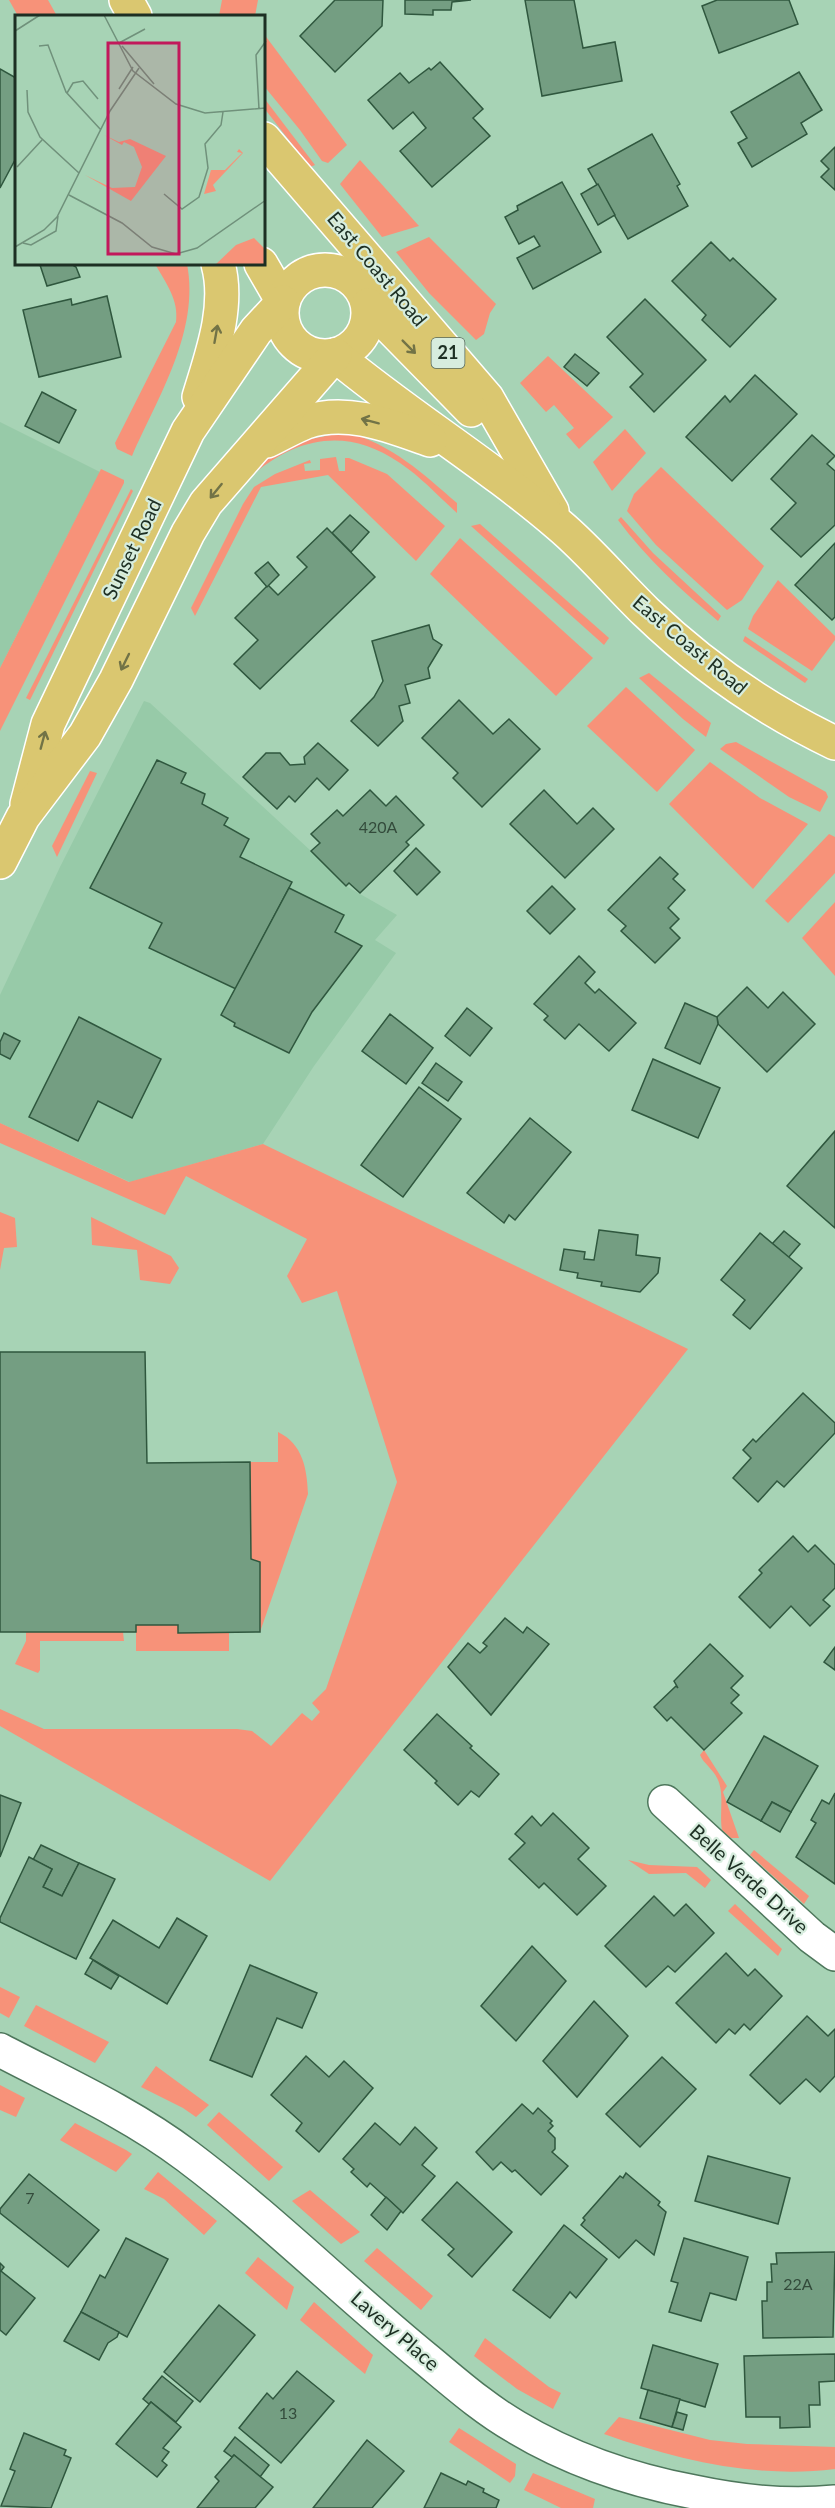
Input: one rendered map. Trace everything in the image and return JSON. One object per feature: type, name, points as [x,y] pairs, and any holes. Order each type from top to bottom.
[{"type":"main road","name":"East Coast Road","points":[[266,141],[487,398],[560,526]]},
{"type":"main road","points":[[266,168],[311,222],[346,275]]},
{"type":"main road","points":[[189,431],[217,333],[221,289],[218,266]]},
{"type":"main road","name":"21","points":[[262,266],[283,302],[282,316],[286,331],[295,343],[321,356],[335,356]]},
{"type":"main road","points":[[283,302],[288,290],[308,273],[333,270],[346,275],[356,283],[368,305],[473,412],[560,526]]},
{"type":"main road","name":"Sunset Road","points":[[9,834],[48,724],[189,431],[256,331],[283,302]]},
{"type":"main road","points":[[335,356],[354,344],[361,336],[366,326],[368,305]]},
{"type":"main road","name":"East Coast Road","points":[[335,356],[374,388],[465,453],[560,526],[646,612],[706,663],[752,697],[835,743]]},
{"type":"main road","name":"Sunset Road","points":[[9,834],[85,735],[116,680],[178,553],[206,503],[335,356]]},
{"type":"main road","points":[[255,447],[306,422],[330,417],[354,417],[397,428],[465,453]]},
{"type":"street","name":"Belle Verde Drive","points":[[664,1802],[812,1937],[835,1954]]},
{"type":"street","name":"Lavery Place","points":[[0,2050],[166,2140],[252,2208],[405,2341],[478,2401],[515,2427],[591,2464],[663,2487],[764,2504],[817,2505]]},
{"type":"shaded area","points":[[9,0],[48,0],[56,15],[17,15]]},
{"type":"shaded area","points":[[222,0],[258,0],[255,15],[219,15]]},
{"type":"shaded area","points":[[266,37],[347,145],[328,163],[322,161],[266,88]]},
{"type":"shaded area","points":[[266,101],[315,165],[310,167],[266,111]]},
{"type":"shaded area","points":[[360,160],[419,226],[382,237],[340,184]]},
{"type":"shaded area","points":[[429,237],[496,304],[490,313],[484,334],[476,340],[429,293],[396,252]]},
{"type":"shaded area","points":[[156,266],[187,266],[188,314],[182,339],[164,387],[132,456],[117,449],[115,443],[176,322],[176,306]]},
{"type":"shaded area","points":[[548,356],[613,417],[579,449],[566,434],[574,428],[554,405],[546,412],[520,383]]},
{"type":"shaded area","points":[[0,422],[100,472],[0,668]]},
{"type":"shaded area","points":[[625,429],[646,453],[612,491],[593,462]]},
{"type":"shaded area","points":[[346,432],[378,444],[406,461],[457,503],[457,513],[408,468],[381,452],[361,444],[324,441],[305,445],[269,462],[251,476],[267,458],[301,441]]},
{"type":"shaded area","points":[[336,457],[339,471],[345,471],[345,458],[349,458],[387,474],[445,526],[416,561],[328,475],[261,487],[195,616],[191,608],[243,504],[254,487],[275,474],[310,460],[311,463],[304,464],[305,471],[320,470],[320,459]]},
{"type":"shaded area","points":[[661,467],[764,566],[742,600],[727,610],[656,545],[627,511],[634,494]]},
{"type":"shaded area","points":[[101,469],[124,480],[124,483],[0,731],[0,668]]},
{"type":"shaded area","points":[[131,489],[133,491],[30,700],[26,698]]},
{"type":"shaded area","points":[[621,517],[653,553],[721,616],[718,621],[652,561],[618,520]]},
{"type":"shaded area","points":[[480,524],[609,638],[604,645],[471,526]]},
{"type":"shaded area","points":[[460,538],[593,658],[556,696],[430,574]]},
{"type":"shaded area","points":[[778,580],[835,636],[835,640],[812,671],[748,629],[753,616]]},
{"type":"shaded area","points":[[745,636],[808,679],[805,683],[743,641]]},
{"type":"shaded area","points":[[649,673],[711,723],[706,737],[639,678]]},
{"type":"shaded area","points":[[626,687],[695,750],[657,792],[587,726]]},
{"type":"shaded area","points":[[144,701],[150,703],[346,886],[397,915],[375,940],[396,953],[314,1066],[263,1144],[130,1182],[0,1123],[0,995],[60,867]]},
{"type":"shaded area","points":[[736,742],[826,792],[828,797],[820,812],[789,797],[720,749],[726,744]]},
{"type":"shaded area","points":[[710,762],[760,798],[808,824],[753,889],[669,804]]},
{"type":"shaded area","points":[[90,771],[97,773],[57,857],[52,846]]},
{"type":"shaded area","points":[[829,834],[835,837],[835,873],[788,923],[765,901]]},
{"type":"shaded area","points":[[835,902],[835,976],[802,938]]},
{"type":"shaded area","points":[[0,1123],[129,1182],[263,1144],[688,1349],[270,1881],[0,1726],[0,1709],[44,1729],[237,1729],[252,1731],[271,1746],[302,1713],[312,1721],[320,1712],[312,1703],[326,1689],[397,1482],[337,1291],[302,1303],[287,1276],[307,1239],[186,1176],[165,1215],[0,1143]]},
{"type":"shaded area","points":[[0,1212],[15,1218],[17,1247],[4,1248],[0,1270]]},
{"type":"shaded area","points":[[91,1217],[171,1256],[179,1268],[170,1284],[140,1280],[137,1250],[92,1245]]},
{"type":"shaded area","points":[[278,1432],[293,1443],[302,1458],[308,1494],[260,1632],[260,1562],[251,1559],[250,1462],[278,1462]]},
{"type":"shaded area","points":[[136,1625],[178,1625],[229,1632],[229,1651],[136,1651]]},
{"type":"shaded area","points":[[26,1632],[123,1632],[124,1641],[40,1641],[40,1670],[38,1673],[15,1664],[26,1641]]},
{"type":"shaded area","points":[[704,1750],[727,1786],[723,1792],[739,1838],[731,1838],[722,1830],[719,1784],[700,1755]]},
{"type":"shaded area","points":[[754,1850],[809,1896],[804,1904],[750,1855]]},
{"type":"shaded area","points":[[628,1860],[649,1865],[697,1867],[711,1880],[705,1888],[686,1873],[649,1874]]},
{"type":"shaded area","points":[[735,1904],[782,1949],[778,1956],[728,1911]]},
{"type":"shaded area","points":[[0,1987],[20,1997],[9,2018],[0,2013]]},
{"type":"shaded area","points":[[36,2005],[109,2042],[95,2063],[24,2026]]},
{"type":"shaded area","points":[[156,2066],[209,2105],[196,2117],[141,2087]]},
{"type":"shaded area","points":[[0,2085],[25,2098],[16,2117],[0,2110]]},
{"type":"shaded area","points":[[219,2112],[283,2167],[269,2181],[207,2125]]},
{"type":"shaded area","points":[[75,2123],[132,2154],[116,2172],[60,2140]]},
{"type":"shaded area","points":[[158,2172],[217,2221],[204,2235],[164,2199],[144,2189]]},
{"type":"shaded area","points":[[310,2190],[360,2232],[341,2244],[292,2201]]},
{"type":"shaded area","points":[[377,2248],[433,2296],[421,2310],[364,2261]]},
{"type":"shaded area","points":[[258,2257],[294,2287],[287,2310],[245,2273]]},
{"type":"shaded area","points":[[314,2302],[373,2355],[365,2374],[300,2320]]},
{"type":"shaded area","points":[[485,2338],[549,2387],[561,2393],[553,2409],[517,2389],[474,2356]]},
{"type":"shaded area","points":[[619,2417],[710,2440],[747,2444],[835,2447],[835,2469],[776,2471],[718,2465],[689,2459],[604,2434]]},
{"type":"shaded area","points":[[459,2428],[516,2464],[515,2476],[510,2483],[449,2442]]},
{"type":"shaded area","points":[[533,2473],[595,2499],[593,2508],[561,2508],[524,2490]]},
{"type":"building","points":[[335,0],[383,0],[382,26],[335,72],[300,36]]},
{"type":"building","points":[[405,0],[471,0],[452,2],[451,10],[433,10],[433,15],[405,14]]},
{"type":"building","points":[[525,0],[574,0],[583,48],[615,42],[622,81],[542,96]]},
{"type":"building","points":[[717,0],[789,0],[798,24],[719,53],[702,6]]},
{"type":"building","points":[[440,62],[483,109],[473,118],[490,136],[432,187],[400,151],[426,128],[413,112],[393,129],[368,100],[400,73],[409,83]]},
{"type":"building","points":[[0,69],[15,77],[15,160],[0,188]]},
{"type":"building","points":[[799,72],[822,110],[801,123],[807,134],[752,167],[738,143],[747,138],[731,112]]},
{"type":"building","points":[[652,134],[680,184],[677,186],[688,206],[628,239],[588,169]]},
{"type":"building","points":[[835,147],[835,190],[821,177],[829,169],[821,161]]},
{"type":"building","points":[[562,182],[601,252],[533,289],[517,258],[540,246],[534,236],[519,244],[505,217],[518,210],[517,206]]},
{"type":"building","points":[[598,184],[615,215],[598,225],[581,194]]},
{"type":"building","points":[[711,242],[730,261],[733,258],[776,299],[730,347],[702,320],[706,315],[672,281]]},
{"type":"building","points":[[40,266],[76,267],[80,277],[47,286]]},
{"type":"building","points":[[107,296],[121,357],[39,377],[23,310],[71,299],[72,305]]},
{"type":"building","points":[[645,299],[706,360],[654,412],[630,387],[643,374],[607,337]]},
{"type":"building","points":[[575,354],[599,373],[587,386],[564,367]]},
{"type":"building","points":[[755,375],[797,414],[732,481],[686,437],[725,396],[730,402]]},
{"type":"building","points":[[42,392],[76,410],[59,443],[25,426]]},
{"type":"building","points":[[812,435],[835,456],[827,464],[835,471],[835,525],[801,557],[771,529],[796,503],[771,479]]},
{"type":"building","points":[[350,515],[369,532],[351,552],[332,533]]},
{"type":"building","points":[[327,528],[375,577],[260,689],[234,664],[258,640],[235,618],[268,585],[278,595],[307,567],[297,557]]},
{"type":"building","points":[[835,543],[835,617],[832,620],[795,585]]},
{"type":"building","points":[[268,562],[279,575],[267,587],[255,573]]},
{"type":"building","points":[[429,625],[433,639],[442,645],[428,668],[430,678],[405,685],[410,703],[399,706],[403,721],[378,746],[351,721],[374,697],[383,681],[372,641]]},
{"type":"building","points":[[459,700],[493,734],[509,719],[540,749],[482,807],[453,778],[458,773],[422,738]]},
{"type":"building","points":[[318,743],[348,770],[329,790],[317,778],[295,802],[289,796],[277,809],[243,777],[266,753],[280,753],[290,765],[305,764],[304,757]]},
{"type":"building","points":[[157,760],[186,773],[181,783],[205,794],[202,804],[228,818],[224,825],[249,839],[240,857],[292,882],[236,989],[149,948],[162,923],[90,888]]},
{"type":"building","points":[[370,790],[386,806],[396,796],[424,825],[406,842],[409,845],[360,893],[349,883],[346,886],[311,851],[320,843],[311,834],[337,810],[343,816]]},
{"type":"building","points":[[544,790],[577,824],[593,808],[614,829],[565,878],[510,824]]},
{"type":"building","points":[[416,848],[440,872],[417,895],[394,871]]},
{"type":"building","points":[[660,857],[678,874],[673,879],[685,890],[668,908],[679,919],[670,928],[680,938],[655,963],[621,931],[626,926],[608,910]]},
{"type":"building","points":[[552,886],[575,909],[550,934],[527,911]]},
{"type":"building","points":[[289,888],[344,915],[335,932],[362,946],[312,1012],[289,1053],[234,1026],[235,1023],[221,1015]]},
{"type":"building","points":[[579,956],[595,972],[585,983],[595,993],[599,989],[636,1023],[609,1051],[579,1024],[565,1039],[544,1020],[548,1016],[534,1004]]},
{"type":"building","points":[[747,987],[768,1008],[783,992],[815,1024],[767,1072],[718,1024],[717,1017]]},
{"type":"building","points":[[685,1003],[717,1017],[718,1024],[700,1064],[665,1048]]},
{"type":"building","points":[[467,1008],[492,1028],[470,1056],[445,1036]]},
{"type":"building","points":[[390,1014],[433,1048],[406,1084],[362,1051]]},
{"type":"building","points":[[79,1017],[161,1059],[132,1118],[98,1101],[78,1141],[29,1117]]},
{"type":"building","points":[[4,1033],[20,1041],[10,1059],[0,1054],[0,1042]]},
{"type":"building","points":[[653,1059],[720,1088],[698,1138],[632,1110]]},
{"type":"building","points":[[436,1063],[462,1082],[448,1101],[422,1083]]},
{"type":"building","points":[[419,1087],[461,1119],[403,1197],[361,1165]]},
{"type":"building","points":[[530,1118],[571,1152],[515,1220],[509,1215],[504,1223],[467,1193]]},
{"type":"building","points":[[835,1131],[835,1228],[787,1186]]},
{"type":"building","points":[[599,1230],[638,1235],[636,1255],[660,1258],[658,1273],[640,1292],[601,1286],[602,1282],[577,1278],[578,1273],[560,1270],[564,1249],[585,1252],[584,1259],[594,1260]]},
{"type":"building","points":[[784,1231],[800,1244],[788,1258],[772,1244]]},
{"type":"building","points":[[760,1233],[802,1268],[750,1329],[733,1315],[745,1300],[721,1280]]},
{"type":"building","points":[[0,1352],[145,1352],[147,1463],[250,1462],[251,1559],[260,1562],[260,1632],[178,1633],[178,1625],[136,1625],[136,1632],[0,1632]]},
{"type":"building","points":[[803,1393],[835,1423],[835,1433],[784,1487],[777,1481],[758,1502],[733,1478],[751,1458],[743,1450],[753,1439],[756,1442]]},
{"type":"building","points":[[793,1536],[808,1552],[815,1545],[835,1565],[835,1588],[823,1600],[830,1606],[810,1626],[791,1606],[770,1628],[739,1597],[762,1573],[759,1570]]},
{"type":"building","points":[[505,1618],[523,1633],[527,1627],[549,1644],[491,1715],[448,1667],[468,1643],[480,1653],[487,1646],[483,1643]]},
{"type":"building","points":[[710,1644],[743,1676],[731,1688],[739,1695],[731,1703],[742,1713],[704,1750],[671,1717],[667,1721],[654,1707],[676,1686],[678,1688],[674,1681]]},
{"type":"building","points":[[835,1647],[835,1670],[824,1662]]},
{"type":"building","points":[[437,1714],[499,1774],[479,1797],[471,1791],[458,1805],[435,1783],[437,1781],[404,1750]]},
{"type":"building","points":[[764,1736],[818,1766],[791,1812],[772,1802],[761,1821],[727,1802]]},
{"type":"building","points":[[835,1793],[835,1884],[796,1857],[816,1823],[811,1820],[822,1800],[829,1804]]},
{"type":"building","points":[[0,1795],[21,1803],[0,1857]]},
{"type":"building","points":[[772,1802],[791,1812],[780,1832],[761,1821]]},
{"type":"building","points":[[553,1813],[589,1848],[578,1859],[606,1886],[577,1915],[544,1883],[539,1888],[509,1859],[525,1843],[515,1834],[532,1816],[541,1826]]},
{"type":"building","points":[[41,1845],[79,1863],[62,1896],[43,1887],[52,1869],[33,1860]]},
{"type":"building","points":[[29,1857],[52,1869],[43,1887],[62,1896],[79,1863],[115,1879],[76,1959],[0,1922]]},
{"type":"building","points":[[654,1896],[674,1916],[686,1904],[714,1933],[675,1972],[668,1966],[646,1987],[605,1946]]},
{"type":"building","points":[[177,1918],[207,1936],[167,2004],[90,1958],[113,1920],[159,1948]]},
{"type":"building","points":[[532,1946],[566,1981],[516,2041],[481,2006]]},
{"type":"building","points":[[726,1953],[748,1976],[755,1969],[782,1996],[750,2030],[744,2024],[735,2034],[729,2029],[716,2043],[676,2003]]},
{"type":"building","points":[[93,1960],[119,1976],[111,1989],[85,1974]]},
{"type":"building","points":[[250,1965],[317,1993],[302,2028],[277,2018],[252,2077],[210,2060]]},
{"type":"building","points":[[594,2001],[628,2036],[577,2097],[543,2061]]},
{"type":"building","points":[[807,2016],[828,2036],[835,2029],[835,2076],[820,2092],[806,2079],[780,2104],[750,2075]]},
{"type":"building","points":[[306,2056],[329,2077],[344,2061],[373,2088],[319,2152],[296,2131],[302,2123],[271,2095]]},
{"type":"building","points":[[662,2057],[696,2089],[640,2147],[606,2114]]},
{"type":"building","points":[[522,2104],[533,2114],[538,2108],[552,2121],[550,2123],[553,2126],[548,2131],[555,2138],[555,2149],[552,2152],[568,2166],[541,2195],[515,2170],[512,2172],[501,2162],[493,2170],[476,2152]]},
{"type":"building","points":[[375,2123],[400,2145],[415,2127],[437,2148],[422,2165],[435,2176],[403,2213],[370,2183],[367,2187],[351,2172],[354,2169],[343,2159]]},
{"type":"building","points":[[708,2156],[790,2178],[778,2224],[695,2201]]},
{"type":"building","points":[[626,2173],[660,2202],[658,2205],[666,2212],[654,2255],[636,2240],[619,2258],[581,2225],[585,2220],[583,2218],[620,2176],[623,2178]]},
{"type":"building","points":[[29,2174],[99,2230],[68,2267],[0,2213],[0,2209]]},
{"type":"building","points":[[457,2182],[512,2232],[472,2277],[448,2255],[454,2249],[422,2220]]},
{"type":"building","points":[[386,2197],[401,2211],[387,2230],[371,2215]]},
{"type":"building","points":[[564,2225],[607,2259],[576,2298],[570,2292],[550,2318],[513,2290]]},
{"type":"building","points":[[126,2238],[168,2259],[127,2337],[81,2312],[100,2275],[105,2278]]},
{"type":"building","points":[[684,2238],[748,2257],[736,2300],[710,2293],[701,2321],[669,2312],[678,2283],[671,2281]]},
{"type":"building","points":[[835,2252],[833,2337],[763,2338],[762,2301],[767,2301],[767,2282],[772,2282],[771,2264],[777,2264],[776,2253]]},
{"type":"building","points":[[0,2263],[4,2267],[1,2271],[35,2298],[6,2335],[0,2330]]},
{"type":"building","points":[[219,2305],[255,2335],[200,2402],[164,2372]]},
{"type":"building","points":[[81,2312],[119,2332],[117,2337],[108,2343],[99,2360],[64,2341]]},
{"type":"building","points":[[653,2345],[718,2364],[705,2407],[641,2388]]},
{"type":"building","points":[[835,2354],[835,2381],[819,2382],[820,2405],[809,2405],[810,2427],[780,2428],[780,2417],[746,2417],[744,2356]]},
{"type":"building","points":[[297,2371],[334,2401],[281,2463],[239,2428],[267,2393],[273,2399]]},
{"type":"building","points":[[162,2376],[193,2401],[176,2422],[151,2402],[149,2404],[143,2399]]},
{"type":"building","points":[[648,2390],[680,2399],[672,2427],[640,2418]]},
{"type":"building","points":[[151,2402],[181,2427],[163,2448],[169,2452],[162,2461],[167,2465],[157,2477],[116,2444]]},
{"type":"building","points":[[677,2412],[687,2415],[683,2430],[672,2427]]},
{"type":"building","points":[[24,2433],[66,2450],[64,2455],[71,2458],[51,2508],[1,2506],[15,2471],[10,2469]]},
{"type":"building","points":[[235,2437],[269,2465],[260,2477],[234,2455],[232,2457],[224,2451]]},
{"type":"building","points":[[367,2440],[404,2471],[372,2508],[313,2508]]},
{"type":"building","points":[[234,2455],[273,2487],[255,2508],[197,2508],[219,2481],[215,2477]]},
{"type":"building","points":[[441,2473],[466,2485],[468,2481],[484,2489],[483,2492],[499,2500],[496,2508],[424,2508]]}]
